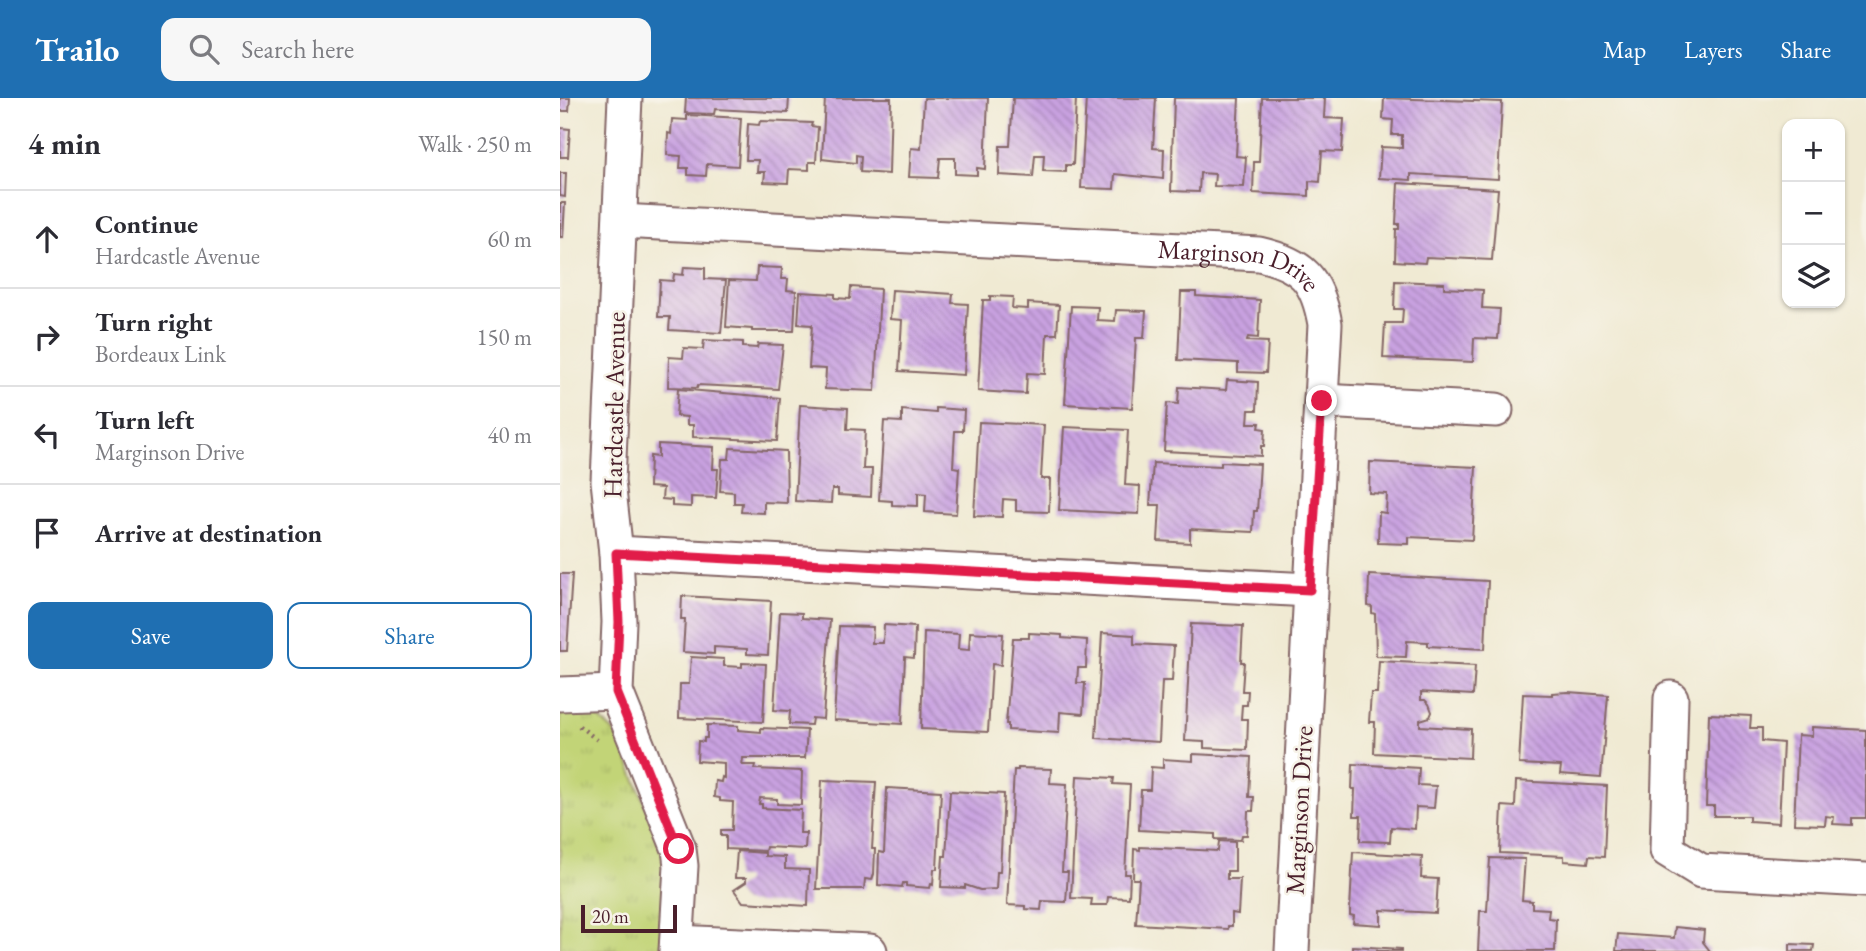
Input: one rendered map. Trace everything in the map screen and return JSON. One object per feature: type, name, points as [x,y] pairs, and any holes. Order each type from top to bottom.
[{"type":"street","name":"Hardcastle Avenue","points":[[625,98],[608,481],[616,553],[619,622],[616,692],[679,849],[681,866],[677,947]]},
{"type":"street","name":"Marginson Drive","points":[[620,221],[1259,254],[1283,260],[1304,274],[1320,298],[1325,324],[1292,951]]},
{"type":"street","points":[[1322,401],[1496,410]]},
{"type":"street","points":[[616,553],[1310,590]]},
{"type":"street","points":[[568,695],[616,692]]},
{"type":"street","points":[[1671,698],[1667,850],[1701,871],[1866,880]]},
{"type":"street","points":[[677,947],[870,951]]},
{"type":"path","points":[[568,695],[576,724],[602,743]]},
{"type":"green space","points":[[560,710],[581,711],[599,718],[619,737],[666,858],[661,951],[560,951]]},
{"type":"building","points":[[560,98],[570,98],[569,111],[560,111]]},
{"type":"building","points":[[686,98],[789,98],[788,113],[715,109],[714,114],[685,113]]},
{"type":"building","points":[[825,98],[891,98],[889,174],[860,172],[861,156],[856,155],[856,163],[822,159]]},
{"type":"building","points":[[924,98],[988,98],[985,169],[977,168],[977,175],[955,174],[955,158],[940,158],[938,178],[909,177],[911,148],[921,149]]},
{"type":"building","points":[[1013,98],[1076,98],[1073,165],[1066,165],[1066,172],[1043,171],[1044,155],[1035,155],[1033,177],[999,175],[1000,146],[1010,146]]},
{"type":"building","points":[[1086,98],[1156,98],[1153,148],[1164,149],[1163,179],[1115,174],[1114,189],[1081,188]]},
{"type":"building","points":[[1174,98],[1239,98],[1236,156],[1246,157],[1244,187],[1214,186],[1215,174],[1200,173],[1199,192],[1171,191]]},
{"type":"building","points":[[1262,98],[1325,98],[1324,118],[1344,119],[1342,152],[1322,151],[1320,182],[1309,181],[1309,196],[1253,193],[1254,162],[1259,162]]},
{"type":"building","points":[[1384,98],[1502,102],[1498,179],[1411,174],[1411,180],[1379,178],[1381,147],[1402,148],[1402,135],[1392,135],[1393,120],[1383,119]]},
{"type":"building","points":[[687,115],[741,118],[738,166],[707,164],[706,176],[688,175],[688,168],[680,168],[681,156],[667,155],[672,119],[687,120]]},
{"type":"building","points":[[760,121],[812,123],[811,126],[818,127],[816,162],[809,162],[809,170],[789,169],[788,183],[764,182],[765,172],[757,172],[758,160],[746,160],[748,124],[759,125]]},
{"type":"building","points":[[560,128],[570,129],[568,157],[560,157]]},
{"type":"building","points":[[560,173],[566,173],[565,197],[560,196]]},
{"type":"building","points":[[1398,183],[1498,189],[1492,260],[1426,257],[1425,263],[1395,261],[1396,229],[1399,229],[1399,224],[1396,224]]},
{"type":"building","points":[[560,203],[565,203],[563,237],[560,237]]},
{"type":"building","points":[[684,267],[705,268],[705,279],[726,280],[721,333],[669,330],[670,317],[658,317],[660,280],[673,281],[674,274],[683,275]]},
{"type":"building","points":[[757,267],[782,268],[781,279],[788,279],[787,290],[796,291],[794,331],[752,331],[726,327],[729,280],[756,281]]},
{"type":"building","points":[[1395,281],[1444,283],[1444,288],[1483,290],[1482,308],[1500,309],[1498,339],[1474,338],[1473,362],[1383,358],[1385,323],[1402,323],[1403,309],[1394,309]]},
{"type":"building","points":[[851,287],[880,289],[875,391],[825,389],[826,369],[809,368],[812,325],[798,324],[800,292],[835,294],[835,298],[850,299]]},
{"type":"building","points":[[892,290],[953,294],[952,303],[968,304],[964,375],[899,371],[902,320],[890,319]]},
{"type":"building","points":[[1181,292],[1196,292],[1196,296],[1260,300],[1258,338],[1248,337],[1247,341],[1268,342],[1266,373],[1238,372],[1238,363],[1178,360]]},
{"type":"building","points":[[990,296],[1013,297],[1012,308],[1028,309],[1028,303],[1059,305],[1057,334],[1047,334],[1045,374],[1027,373],[1026,394],[978,391],[983,300],[990,300]]},
{"type":"building","points":[[1071,306],[1098,307],[1097,320],[1115,321],[1116,310],[1146,311],[1144,338],[1136,338],[1132,408],[1065,404]]},
{"type":"building","points":[[704,340],[743,342],[743,347],[757,348],[758,344],[783,345],[778,389],[698,385],[697,388],[668,387],[669,357],[683,358],[684,348],[703,349]]},
{"type":"building","points":[[1227,380],[1258,382],[1257,410],[1249,410],[1248,423],[1260,423],[1259,428],[1265,429],[1261,456],[1164,451],[1167,403],[1178,404],[1179,387],[1226,390]]},
{"type":"building","points":[[678,389],[780,398],[777,441],[693,437],[693,425],[687,425],[687,417],[676,416]]},
{"type":"building","points":[[800,405],[848,408],[847,429],[865,430],[863,469],[872,469],[871,497],[838,495],[838,489],[832,489],[831,503],[795,501]]},
{"type":"building","points":[[936,408],[964,410],[963,431],[955,431],[953,467],[959,468],[956,514],[925,512],[926,494],[918,493],[918,506],[892,505],[892,501],[879,500],[884,421],[902,422],[902,410],[936,413]]},
{"type":"building","points":[[979,422],[1044,425],[1041,479],[1050,479],[1049,512],[1016,511],[1016,500],[1003,499],[1002,517],[974,516]]},
{"type":"building","points":[[1064,427],[1128,430],[1125,485],[1140,486],[1139,514],[1059,510]]},
{"type":"building","points":[[658,444],[714,447],[713,469],[718,469],[716,498],[691,497],[691,507],[672,506],[672,500],[662,499],[663,488],[649,487],[650,456],[658,457]]},
{"type":"building","points":[[730,448],[786,451],[787,503],[764,502],[764,513],[741,512],[742,503],[734,503],[734,492],[720,491],[722,459],[729,459]]},
{"type":"building","points":[[1221,462],[1260,464],[1253,532],[1190,529],[1190,543],[1158,541],[1160,505],[1150,505],[1153,463],[1221,466]]},
{"type":"building","points":[[1370,462],[1476,467],[1472,540],[1409,537],[1409,544],[1378,543],[1379,512],[1386,513],[1387,494],[1369,493]]},
{"type":"building","points":[[560,574],[572,574],[567,651],[560,651]]},
{"type":"building","points":[[1369,575],[1488,581],[1485,649],[1428,646],[1428,642],[1407,641],[1406,657],[1376,656],[1375,614],[1372,613],[1372,607],[1368,606]]},
{"type":"building","points":[[682,596],[771,601],[768,655],[747,654],[747,649],[714,647],[714,654],[683,652],[685,619],[681,619]]},
{"type":"building","points":[[780,612],[802,613],[802,618],[830,620],[823,719],[812,718],[811,725],[789,724],[790,711],[774,710]]},
{"type":"building","points":[[1191,624],[1243,626],[1242,691],[1248,691],[1247,705],[1242,705],[1241,719],[1248,719],[1247,750],[1204,748],[1204,742],[1185,741]]},
{"type":"building","points":[[884,625],[915,627],[914,658],[905,657],[902,724],[834,720],[839,626],[873,627],[872,643],[883,643]]},
{"type":"building","points":[[924,632],[959,634],[958,649],[969,650],[970,632],[1003,634],[1001,665],[992,664],[988,732],[921,729]]},
{"type":"building","points":[[1029,633],[1087,640],[1086,668],[1078,668],[1077,683],[1085,683],[1083,714],[1060,712],[1059,733],[1008,730],[1006,724],[1013,638],[1029,638]]},
{"type":"building","points":[[1102,633],[1134,635],[1134,644],[1174,646],[1172,681],[1162,681],[1159,742],[1096,738]]},
{"type":"building","points":[[691,657],[724,659],[724,666],[742,667],[742,663],[766,664],[763,722],[679,718],[680,684],[689,684]]},
{"type":"building","points":[[1379,661],[1475,666],[1473,695],[1421,692],[1421,700],[1429,704],[1432,712],[1430,717],[1420,720],[1420,726],[1471,729],[1470,758],[1374,753],[1375,722],[1369,722],[1371,693],[1377,693]]},
{"type":"building","points":[[1568,692],[1608,695],[1601,777],[1560,774],[1561,766],[1519,764],[1523,694],[1552,695]]},
{"type":"building","points":[[1709,714],[1751,716],[1750,728],[1762,728],[1762,741],[1783,743],[1779,823],[1749,821],[1749,816],[1714,816],[1714,806],[1706,806]]},
{"type":"building","points":[[707,725],[738,726],[738,730],[761,732],[761,728],[807,730],[805,758],[743,758],[742,765],[756,765],[755,769],[802,771],[801,805],[777,804],[777,799],[760,798],[759,804],[762,804],[762,808],[801,810],[800,833],[806,833],[805,849],[726,849],[726,836],[721,836],[721,830],[732,830],[733,802],[720,801],[720,798],[714,797],[715,781],[721,782],[722,777],[724,778],[724,763],[697,761],[698,741],[704,742],[704,738],[707,738]]},
{"type":"building","points":[[1812,727],[1866,730],[1866,818],[1852,818],[1852,825],[1833,824],[1834,817],[1826,816],[1825,825],[1794,824],[1798,735],[1812,736]]},
{"type":"building","points":[[1193,754],[1251,757],[1249,797],[1254,797],[1253,811],[1248,811],[1247,835],[1242,835],[1241,840],[1215,839],[1215,834],[1139,830],[1141,790],[1150,790],[1151,767],[1163,768],[1163,759],[1193,761]]},
{"type":"building","points":[[1353,764],[1419,768],[1418,785],[1436,786],[1434,808],[1416,807],[1415,829],[1391,827],[1390,842],[1360,841],[1361,816],[1354,816]]},
{"type":"building","points":[[1051,769],[1050,783],[1067,784],[1062,872],[1068,872],[1066,902],[1042,901],[1041,910],[1007,905],[1014,770]]},
{"type":"building","points":[[1077,776],[1114,778],[1113,784],[1130,785],[1125,874],[1130,874],[1129,898],[1108,897],[1107,905],[1091,905],[1092,899],[1071,898]]},
{"type":"building","points":[[822,780],[876,782],[872,849],[875,849],[874,874],[872,880],[865,879],[864,889],[816,889]]},
{"type":"building","points":[[1516,781],[1607,786],[1604,857],[1589,856],[1588,863],[1564,861],[1564,856],[1500,853],[1502,806],[1515,807]]},
{"type":"building","points":[[887,788],[941,791],[937,869],[934,869],[933,885],[931,884],[930,888],[906,886],[906,883],[903,883],[902,887],[878,885],[879,852],[884,853]]},
{"type":"building","points":[[950,791],[1004,794],[1000,872],[997,872],[996,889],[980,890],[965,885],[965,888],[941,887]]},
{"type":"building","points":[[1219,841],[1235,842],[1235,871],[1227,871],[1227,879],[1240,879],[1238,914],[1232,913],[1232,926],[1228,926],[1228,929],[1136,924],[1139,879],[1133,879],[1134,849],[1140,850],[1140,847],[1218,851]]},
{"type":"building","points":[[737,851],[785,857],[785,869],[809,870],[808,906],[743,902],[734,890],[746,882],[746,878],[735,878]]},
{"type":"building","points":[[1353,852],[1422,856],[1421,878],[1438,879],[1436,913],[1381,910],[1381,925],[1353,923],[1354,916],[1350,915],[1350,910]]},
{"type":"building","points":[[1490,858],[1525,859],[1522,900],[1532,901],[1532,908],[1549,909],[1548,918],[1556,919],[1555,951],[1478,951],[1480,911],[1487,911]]},
{"type":"building","points":[[1675,927],[1704,930],[1703,942],[1710,951],[1616,951],[1618,934],[1674,938]]},
{"type":"building","points":[[1790,944],[1814,945],[1813,951],[1790,951]]},
{"type":"building","points":[[1352,946],[1401,949],[1401,951],[1352,951]]},
{"type":"route","points":[[679,849],[616,692],[619,622],[616,553],[1310,590],[1322,401]]}]
